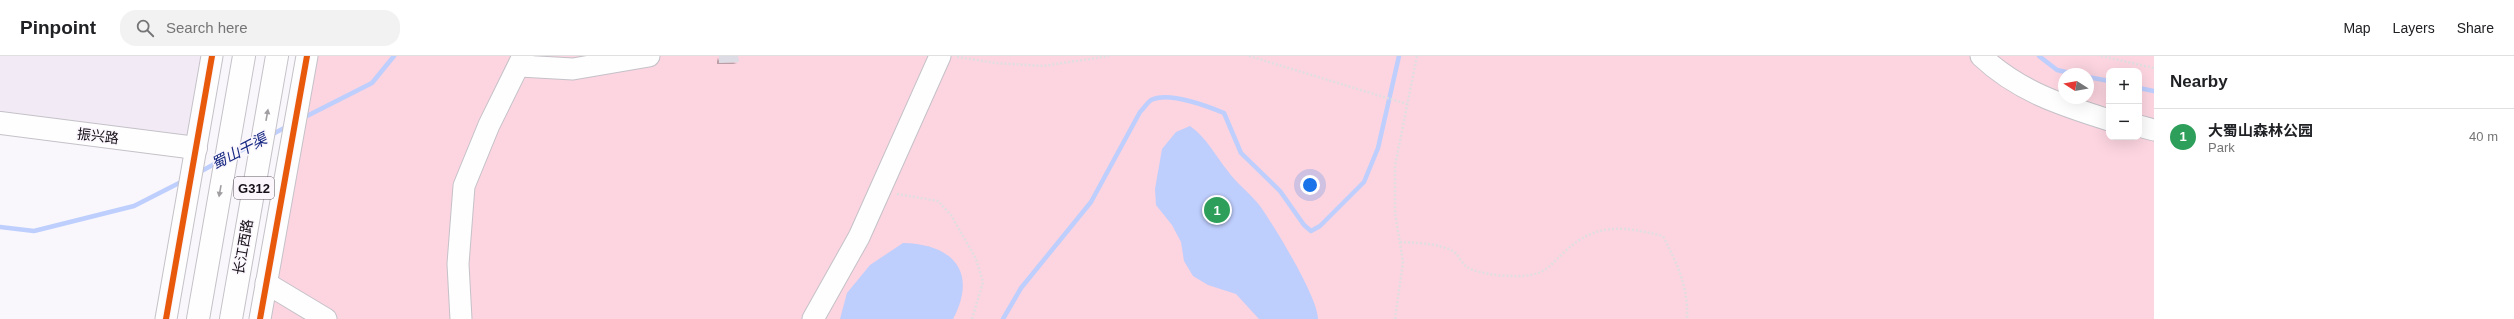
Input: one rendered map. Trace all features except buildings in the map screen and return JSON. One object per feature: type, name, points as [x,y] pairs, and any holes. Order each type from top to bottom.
[{"type":"main road","points":[[198,319],[244,56]]},
{"type":"main road","name":"长江西路","points":[[230,319],[277,56]]},
{"type":"main road","name":"振兴路","points":[[0,123],[196,148]]},
{"type":"street","points":[[166,319],[212,56]]},
{"type":"street","points":[[260,319],[307,56]]},
{"type":"street","points":[[461,319],[458,264],[464,186],[489,125],[522,61],[573,69],[649,56]]},
{"type":"street","points":[[812,319],[858,237],[940,56]]},
{"type":"street","points":[[1982,56],[2001,74],[2031,92],[2106,119]]},
{"type":"street","points":[[2142,127],[2154,130]]},
{"type":"street","points":[[266,284],[326,319]]},
{"type":"path","points":[[953,56],[996,63],[1043,66],[1109,56]]},
{"type":"path","points":[[1249,56],[1407,104]]},
{"type":"path","points":[[1395,319],[1403,262],[1395,213],[1395,166],[1417,56]]},
{"type":"path","points":[[2101,56],[2154,68]]},
{"type":"path","points":[[879,191],[938,201],[951,215],[976,259],[982,282],[972,319]]},
{"type":"path","points":[[1400,242],[1429,244],[1452,250],[1467,267],[1484,274],[1530,275],[1547,270],[1577,241],[1602,229],[1636,229],[1663,236],[1679,268],[1687,296],[1687,319]]},
{"type":"shaded area","points":[[0,56],[212,56],[196,148],[0,123]]},
{"type":"shaded area","points":[[307,56],[2154,56],[2154,319],[260,319]]},
{"type":"water","points":[[1190,126],[1206,141],[1231,175],[1256,201],[1267,216],[1285,245],[1311,295],[1318,319],[1259,319],[1236,294],[1208,285],[1193,276],[1184,261],[1181,242],[1172,225],[1156,205],[1155,189],[1162,149],[1176,132]]},
{"type":"water","points":[[903,243],[921,245],[935,249],[947,255],[956,264],[961,275],[963,287],[960,302],[953,319],[840,319],[847,293],[870,265]]},
{"type":"waterway","name":"蜀山干渠","points":[[303,118],[372,83],[394,56]]},
{"type":"waterway","points":[[1003,319],[1021,288],[1091,202],[1140,112],[1151,100],[1168,97],[1178,98],[1198,103],[1224,113],[1241,153],[1280,191],[1304,225],[1311,231],[1320,226],[1364,182],[1378,148],[1399,56]]},
{"type":"waterway","name":"蜀山干渠","points":[[2039,56],[2058,70]]},
{"type":"waterway","name":"蜀山干渠","points":[[2094,78],[2106,80]]},
{"type":"waterway","name":"蜀山干渠","points":[[2142,89],[2154,91]]},
{"type":"waterway","name":"蜀山干渠","points":[[269,136],[288,126]]},
{"type":"waterway","name":"蜀山干渠","points":[[234,154],[256,143]]},
{"type":"waterway","name":"蜀山干渠","points":[[198,173],[218,162]]},
{"type":"waterway","name":"蜀山干渠","points":[[0,227],[34,231],[134,206],[185,180]]},
{"type":"cycle path","points":[[166,319],[212,56]]},
{"type":"cycle path","points":[[260,319],[307,56]]},
{"type":"place","name":"大蜀山森林公园","points":[[1217,210]]}]
